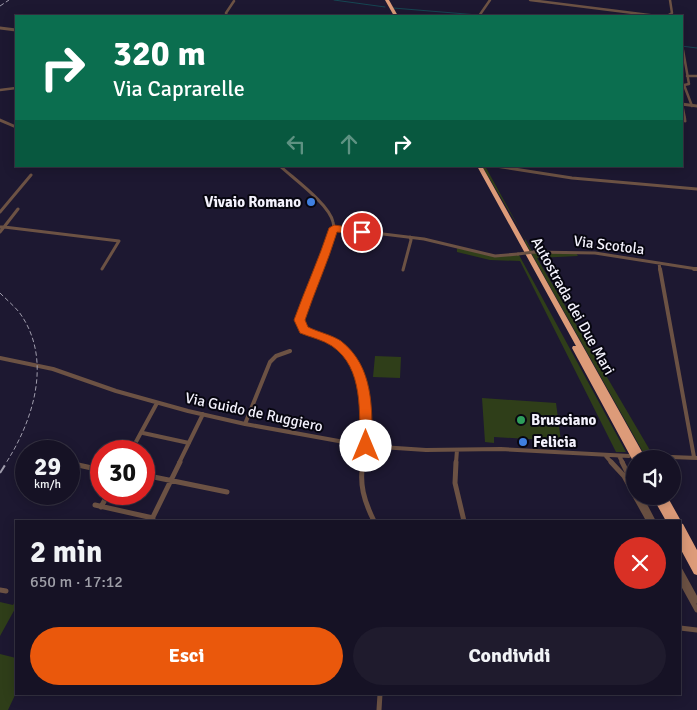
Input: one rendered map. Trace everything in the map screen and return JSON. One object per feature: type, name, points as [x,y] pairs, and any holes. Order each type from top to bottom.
[{"type":"highway","points":[[385,0],[393,15]]},
{"type":"highway","name":"Autostrada dei Due Mari","points":[[476,167],[628,450]]},
{"type":"highway","name":"Autostrada dei Due Mari","points":[[480,167],[639,450]]},
{"type":"highway","points":[[661,505],[669,520]]},
{"type":"highway","points":[[668,505],[676,520]]},
{"type":"highway","points":[[681,529],[697,558]]},
{"type":"highway","points":[[681,542],[697,570]]},
{"type":"street","points":[[480,15],[490,0]]},
{"type":"street","points":[[530,0],[649,15]]},
{"type":"street","points":[[670,0],[672,14],[670,15]]},
{"type":"street","points":[[227,15],[226,13],[234,1]]},
{"type":"street","points":[[0,28],[15,30]]},
{"type":"street","points":[[683,50],[689,84],[683,87],[695,106]]},
{"type":"street","points":[[683,77],[697,76]]},
{"type":"street","points":[[0,90],[15,88]]},
{"type":"street","points":[[683,108],[686,121]]},
{"type":"street","points":[[0,120],[15,128]]},
{"type":"street","points":[[281,167],[329,212],[333,221],[334,228],[324,260],[306,300],[300,324],[308,333],[336,343],[355,364],[365,394],[366,446],[361,481],[363,495],[374,520]]},
{"type":"street","points":[[502,167],[577,179],[697,189]]},
{"type":"street","points":[[0,212],[31,175]]},
{"type":"street","points":[[0,232],[2,227],[18,210]]},
{"type":"street","points":[[2,227],[119,241],[102,269]]},
{"type":"street","points":[[334,228],[410,237],[495,256],[518,254]]},
{"type":"street","points":[[403,270],[412,240],[410,237]]},
{"type":"street","name":"Via Scotola","points":[[518,254],[561,251],[613,254],[697,269]]},
{"type":"street","points":[[659,263],[696,457],[681,457]]},
{"type":"street","points":[[246,424],[270,362],[276,356],[290,351]]},
{"type":"street","name":"Via Guido de Ruggiero","points":[[0,358],[58,370],[116,391],[202,414],[366,446],[391,449],[501,449],[626,457]]},
{"type":"street","points":[[137,440],[157,403]]},
{"type":"street","points":[[95,506],[152,519],[202,414]]},
{"type":"street","points":[[143,433],[189,442]]},
{"type":"street","points":[[457,450],[455,483],[464,520]]},
{"type":"street","points":[[605,455],[626,480]]},
{"type":"street","points":[[619,456],[626,470]]},
{"type":"street","points":[[155,477],[227,492]]},
{"type":"street","points":[[640,505],[648,520]]},
{"type":"street","points":[[645,505],[652,520]]},
{"type":"street","points":[[681,572],[697,601]]},
{"type":"street","points":[[681,581],[697,610]]},
{"type":"street","points":[[681,628],[697,630]]},
{"type":"street","points":[[379,710],[380,695]]},
{"type":"green space","points":[[483,167],[486,167],[521,232]]},
{"type":"green space","points":[[525,239],[533,253],[576,253],[578,256],[537,258],[650,450],[642,450]]},
{"type":"green space","points":[[457,248],[490,255],[519,255],[626,452],[616,452],[520,261],[490,260],[457,252]]},
{"type":"green space","points":[[375,356],[401,357],[400,378],[373,377]]},
{"type":"green space","name":"Brusciano","points":[[482,398],[556,403],[561,441],[494,437],[494,443],[485,442]]},
{"type":"green space","points":[[15,601],[15,609],[0,636],[0,602],[13,605]]},
{"type":"green space","points":[[0,654],[15,658],[15,695],[8,710],[0,710]]},
{"type":"waterway","points":[[334,0],[385,7]]},
{"type":"waterway","points":[[393,8],[478,15]]},
{"type":"waterway","points":[[683,46],[697,48]]},
{"type":"railway","points":[[0,6],[9,0]]},
{"type":"railway","points":[[0,293],[19,312],[29,330],[35,349],[37,368],[36,388],[25,427],[6,463]]},
{"type":"railway","points":[[0,473],[7,462]]},
{"type":"place","name":"Vivaio Romano","points":[[311,202]]},
{"type":"place","name":"Brusciano","points":[[521,420]]},
{"type":"place","name":"Felicia","points":[[523,442]]},
{"type":"route","points":[[362,232],[334,228],[324,260],[312,284],[299,320],[304,330],[308,333],[336,343],[355,364],[365,394],[366,446]]}]
